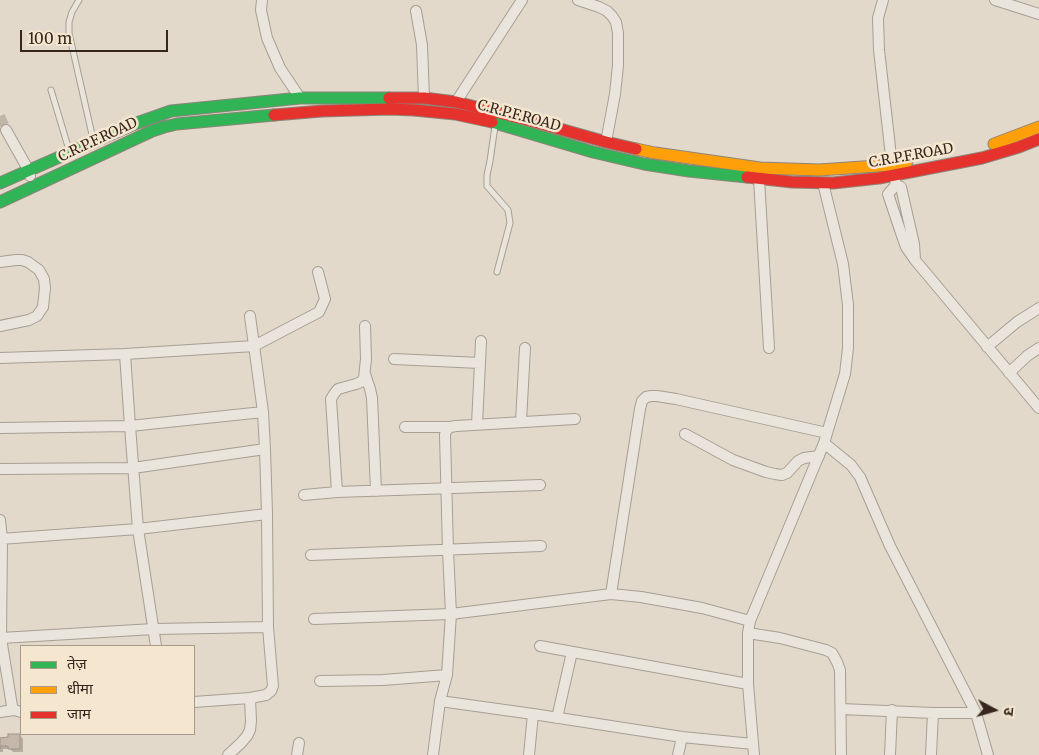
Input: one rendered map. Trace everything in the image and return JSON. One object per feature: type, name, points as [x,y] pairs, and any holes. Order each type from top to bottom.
[{"type":"main road","name":"C.R.P.F.ROAD","points":[[0,183],[137,123],[171,111],[300,98],[424,98],[456,102],[606,142],[655,153],[760,168],[894,175],[961,152],[995,144],[1039,128]]},
{"type":"main road","name":"C.R.P.F.ROAD","points":[[0,202],[152,131],[177,124],[313,112],[389,109],[448,114],[495,123],[593,152],[644,164],[759,180],[792,182],[823,183],[894,175],[982,158],[1039,139]]},
{"type":"street","points":[[262,0],[267,38],[280,68],[300,98]]},
{"type":"street","points":[[456,102],[522,0]]},
{"type":"street","points":[[578,0],[607,11],[616,22],[618,65],[606,142]]},
{"type":"street","points":[[883,0],[878,18],[879,50],[894,175],[888,194],[898,227],[906,247],[915,260],[1039,408]]},
{"type":"street","points":[[995,0],[1039,14]]},
{"type":"street","points":[[416,10],[422,45],[424,98]]},
{"type":"street","points":[[6,130],[29,171],[34,186]]},
{"type":"street","points":[[759,180],[769,348]]},
{"type":"street","points":[[754,755],[748,684],[748,633],[750,621],[824,443],[845,374],[848,348],[848,304],[843,264],[823,183]]},
{"type":"street","points":[[0,262],[16,260],[28,262],[39,270],[44,279],[45,288],[43,307],[37,316],[29,320],[0,326]]},
{"type":"street","points":[[0,358],[125,354],[254,346],[318,312],[325,299],[318,272]]},
{"type":"street","points":[[987,347],[1017,322],[1039,308]]},
{"type":"street","points":[[195,702],[266,695],[273,686],[268,627],[267,514],[263,412],[250,316]]},
{"type":"street","points":[[365,326],[365,374],[372,398],[376,491]]},
{"type":"street","points":[[477,424],[481,342]]},
{"type":"street","points":[[521,421],[525,348]]},
{"type":"street","points":[[1009,373],[1027,356],[1039,348]]},
{"type":"street","points":[[125,354],[138,528],[156,645]]},
{"type":"street","points":[[394,359],[480,362]]},
{"type":"street","points":[[337,492],[331,399],[338,389],[361,382],[365,374]]},
{"type":"street","points":[[611,594],[640,409],[642,401],[646,397],[657,396],[676,399],[827,433]]},
{"type":"street","points":[[0,428],[130,426],[263,412]]},
{"type":"street","points":[[405,427],[450,427],[575,419]]},
{"type":"street","points":[[433,755],[440,701],[447,675],[452,614],[448,550],[445,434],[450,427]]},
{"type":"street","points":[[685,434],[733,460],[775,474],[787,473],[798,461],[818,456]]},
{"type":"street","points":[[824,443],[851,466],[860,477],[890,546],[976,713],[988,755]]},
{"type":"street","points":[[0,469],[133,468],[265,449]]},
{"type":"street","points":[[304,494],[540,485]]},
{"type":"street","points":[[1,539],[138,528],[267,514]]},
{"type":"street","points":[[0,520],[1,638],[10,700],[12,706],[18,711]]},
{"type":"street","points":[[311,556],[541,546]]},
{"type":"street","points":[[314,619],[452,614],[611,594],[641,597],[702,608],[750,621]]},
{"type":"street","points":[[1,638],[154,628],[268,627]]},
{"type":"street","points":[[748,633],[780,638],[832,653],[840,670],[841,755]]},
{"type":"street","points":[[540,646],[748,684]]},
{"type":"street","points":[[557,718],[572,652]]},
{"type":"street","points":[[320,681],[382,680],[447,675]]},
{"type":"street","points":[[228,755],[241,743],[250,730],[250,698]]},
{"type":"street","points":[[440,701],[682,737],[753,744]]},
{"type":"street","points":[[841,709],[976,713]]},
{"type":"street","points":[[890,755],[892,710]]},
{"type":"street","points":[[0,712],[18,711]]},
{"type":"street","points":[[931,755],[933,713]]},
{"type":"street","points":[[529,755],[533,714]]},
{"type":"street","points":[[678,755],[682,737]]},
{"type":"street","points":[[239,755],[241,743]]},
{"type":"street","points":[[297,755],[299,743]]},
{"type":"lane","points":[[79,0],[69,22],[69,34],[94,142]]},
{"type":"lane","points":[[51,90],[70,153]]},
{"type":"lane","points":[[495,123],[487,174],[487,186],[508,210],[510,223],[497,272]]},
{"type":"building","points":[[8,734],[20,734],[20,749],[8,749],[8,746],[1,746],[0,749],[0,738],[8,737]]},
{"type":"tunnel","points":[[0,116],[6,130]]},
{"type":"traffic: fast","points":[[0,183],[137,123],[171,111],[300,98],[389,98]]},
{"type":"traffic: fast","points":[[0,202],[164,127],[177,124],[274,115]]},
{"type":"traffic: fast","points":[[492,122],[593,152],[644,164],[747,177]]},
{"type":"traffic: slow","points":[[994,144],[1039,127]]},
{"type":"traffic: slow","points":[[636,149],[760,168],[819,170],[892,165],[907,162]]},
{"type":"traffic: jam","points":[[389,98],[424,98],[456,102],[636,149]]},
{"type":"traffic: jam","points":[[274,115],[389,109],[455,114],[492,122]]},
{"type":"traffic: jam","points":[[747,177],[792,182],[833,183],[879,178],[982,158],[1039,139]]}]
